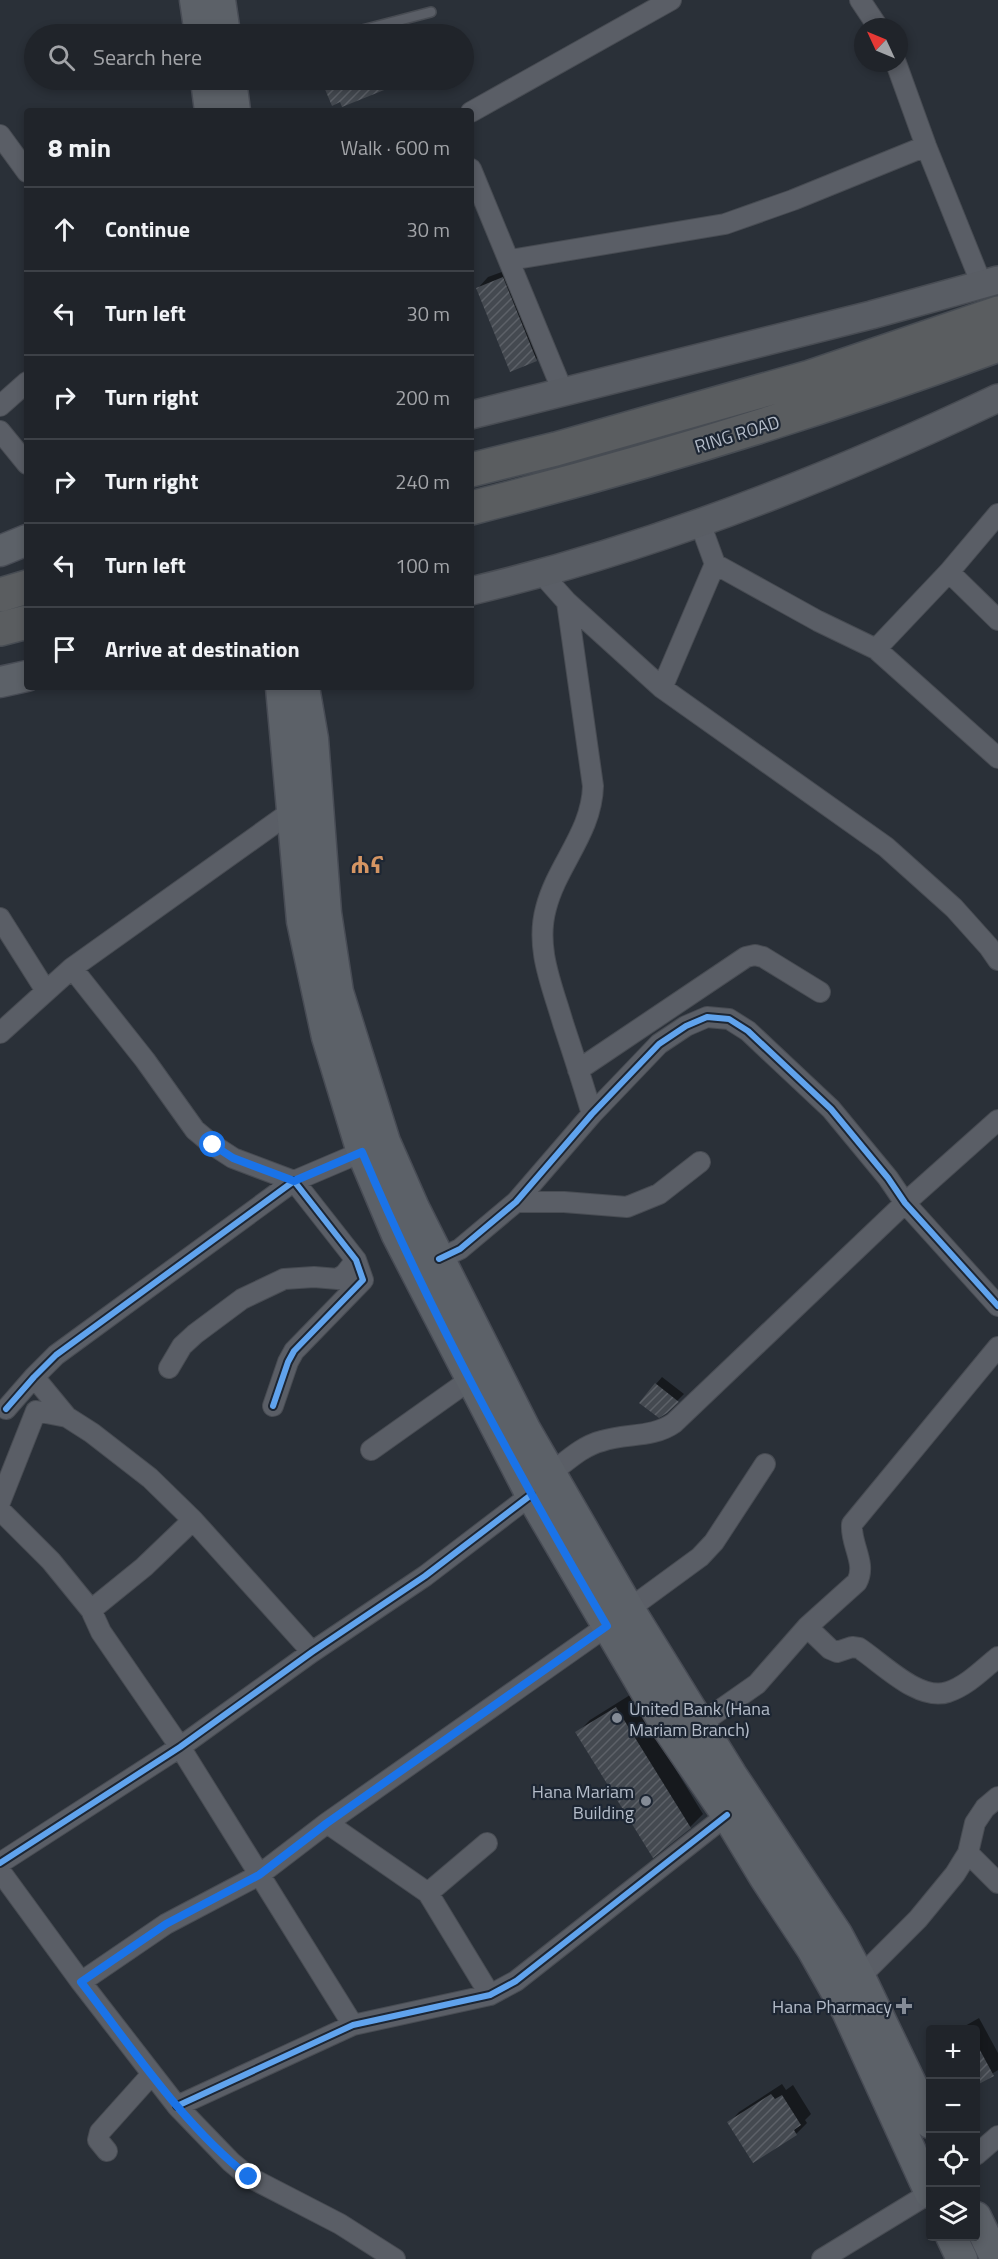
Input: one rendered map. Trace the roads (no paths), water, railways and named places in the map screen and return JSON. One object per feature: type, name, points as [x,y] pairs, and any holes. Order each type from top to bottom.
[{"type":"highway","name":"RING ROAD","points":[[474,469],[556,449],[810,377],[998,313]]},
{"type":"highway","name":"RING ROAD","points":[[474,507],[756,429],[920,374],[998,345]]},
{"type":"highway","points":[[0,595],[24,588]]},
{"type":"highway","points":[[0,629],[24,623]]},
{"type":"main road","points":[[195,0],[199,24]]},
{"type":"main road","points":[[220,0],[224,24]]},
{"type":"main road","points":[[207,90],[210,108]]},
{"type":"main road","points":[[232,90],[235,108]]},
{"type":"main road","points":[[0,550],[24,541]]},
{"type":"main road","points":[[0,681],[24,677]]},
{"type":"main road","points":[[266,690],[282,699],[302,921],[327,1037],[362,1152],[397,1235],[452,1314],[551,1473],[666,1726],[727,1815],[812,1949],[847,2011],[927,2187]]},
{"type":"main road","points":[[305,690],[313,739],[326,913],[338,992],[385,1142],[439,1259],[471,1379],[531,1495],[618,1618],[700,1724],[837,1934],[926,2115]]},
{"type":"main road","points":[[812,1949],[837,1934]]},
{"type":"main road","points":[[980,2227],[996,2259]]},
{"type":"main road","points":[[953,2241],[962,2259]]},
{"type":"street","points":[[474,110],[671,0]]},
{"type":"street","points":[[860,0],[872,18]]},
{"type":"street","points":[[474,414],[872,315],[990,282],[926,146],[899,72]]},
{"type":"street","points":[[0,135],[24,168]]},
{"type":"street","points":[[510,260],[724,224],[793,200],[926,146]]},
{"type":"street","points":[[474,177],[563,392]]},
{"type":"street","points":[[0,406],[24,385]]},
{"type":"street","points":[[474,590],[542,574],[700,523],[906,442],[998,398]]},
{"type":"street","points":[[0,431],[24,460]]},
{"type":"street","points":[[876,649],[949,572],[998,514]]},
{"type":"street","points":[[700,523],[715,564],[818,621],[876,649],[998,758]]},
{"type":"street","points":[[662,688],[715,564]]},
{"type":"street","points":[[949,572],[998,620]]},
{"type":"street","points":[[542,574],[567,602],[662,688],[886,847],[954,908],[998,960]]},
{"type":"street","points":[[567,602],[593,786],[593,803],[588,820],[554,884],[546,908],[542,932],[544,961],[592,1114]]},
{"type":"street","points":[[0,1033],[72,968],[292,811]]},
{"type":"street","points":[[0,918],[46,991]]},
{"type":"street","points":[[578,1070],[746,957],[754,955],[763,957],[820,992]]},
{"type":"street","points":[[72,968],[145,1060],[195,1130],[233,1158],[294,1181],[356,1260],[363,1280],[294,1351],[273,1406]]},
{"type":"street","points":[[439,1259],[460,1249],[516,1202],[592,1114],[659,1044],[686,1026],[707,1017],[729,1019],[748,1031],[831,1109],[888,1178],[905,1203],[998,1306]]},
{"type":"street","points":[[551,1473],[584,1448],[602,1440],[664,1430],[674,1423],[905,1203],[998,1120]]},
{"type":"street","points":[[3,1409],[56,1355],[294,1181],[362,1152]]},
{"type":"street","points":[[516,1202],[564,1202],[627,1207],[659,1194],[700,1162]]},
{"type":"street","points":[[169,1368],[182,1346],[242,1299],[284,1279],[314,1277],[338,1279],[356,1260]]},
{"type":"street","points":[[700,1724],[758,1684],[807,1627],[857,1582],[861,1574],[861,1565],[852,1533],[852,1524],[998,1347]]},
{"type":"street","points":[[34,1377],[67,1418]]},
{"type":"street","points":[[371,1450],[471,1379]]},
{"type":"street","points":[[3,1409],[36,1411],[67,1418],[92,1432],[150,1478],[193,1520],[312,1652]]},
{"type":"street","points":[[0,1502],[36,1411]]},
{"type":"street","points":[[81,1982],[166,1924],[259,1875],[327,1823],[618,1618],[699,1557],[714,1542],[765,1464]]},
{"type":"street","points":[[0,1863],[180,1747],[312,1652],[426,1576],[531,1495]]},
{"type":"street","points":[[0,1510],[51,1561],[91,1610],[101,1632],[180,1747],[352,2025]]},
{"type":"street","points":[[91,1610],[144,1567],[193,1520]]},
{"type":"street","points":[[807,1627],[830,1649],[837,1652],[852,1647],[859,1648],[912,1687],[931,1694],[947,1693],[964,1684],[998,1657]]},
{"type":"street","points":[[860,1977],[934,1902],[968,1853],[975,1824],[985,1808],[998,1797]]},
{"type":"street","points":[[177,2106],[352,2025],[490,1995],[516,1981],[727,1815]]},
{"type":"street","points":[[327,1823],[428,1893],[490,1995]]},
{"type":"street","points":[[428,1893],[487,1843]]},
{"type":"street","points":[[968,1853],[998,1883]]},
{"type":"street","points":[[0,1871],[81,1982],[177,2106],[231,2162],[249,2177],[340,2224],[395,2259]]},
{"type":"street","points":[[107,2151],[98,2140],[100,2132],[152,2074]]},
{"type":"street","points":[[980,2151],[998,2136]]},
{"type":"street","points":[[822,2259],[926,2195]]},
{"type":"lane","points":[[385,24],[431,12]]},
{"type":"place","name":"United Bank (Hana Mariam Branch)","points":[[617,1718]]},
{"type":"place","name":"Hana Mariam Building","points":[[646,1801]]},
{"type":"place","name":"Hana Pharmacy","points":[[904,2006]]},
{"type":"district","name":"ሐና","points":[[367,864]]}]
